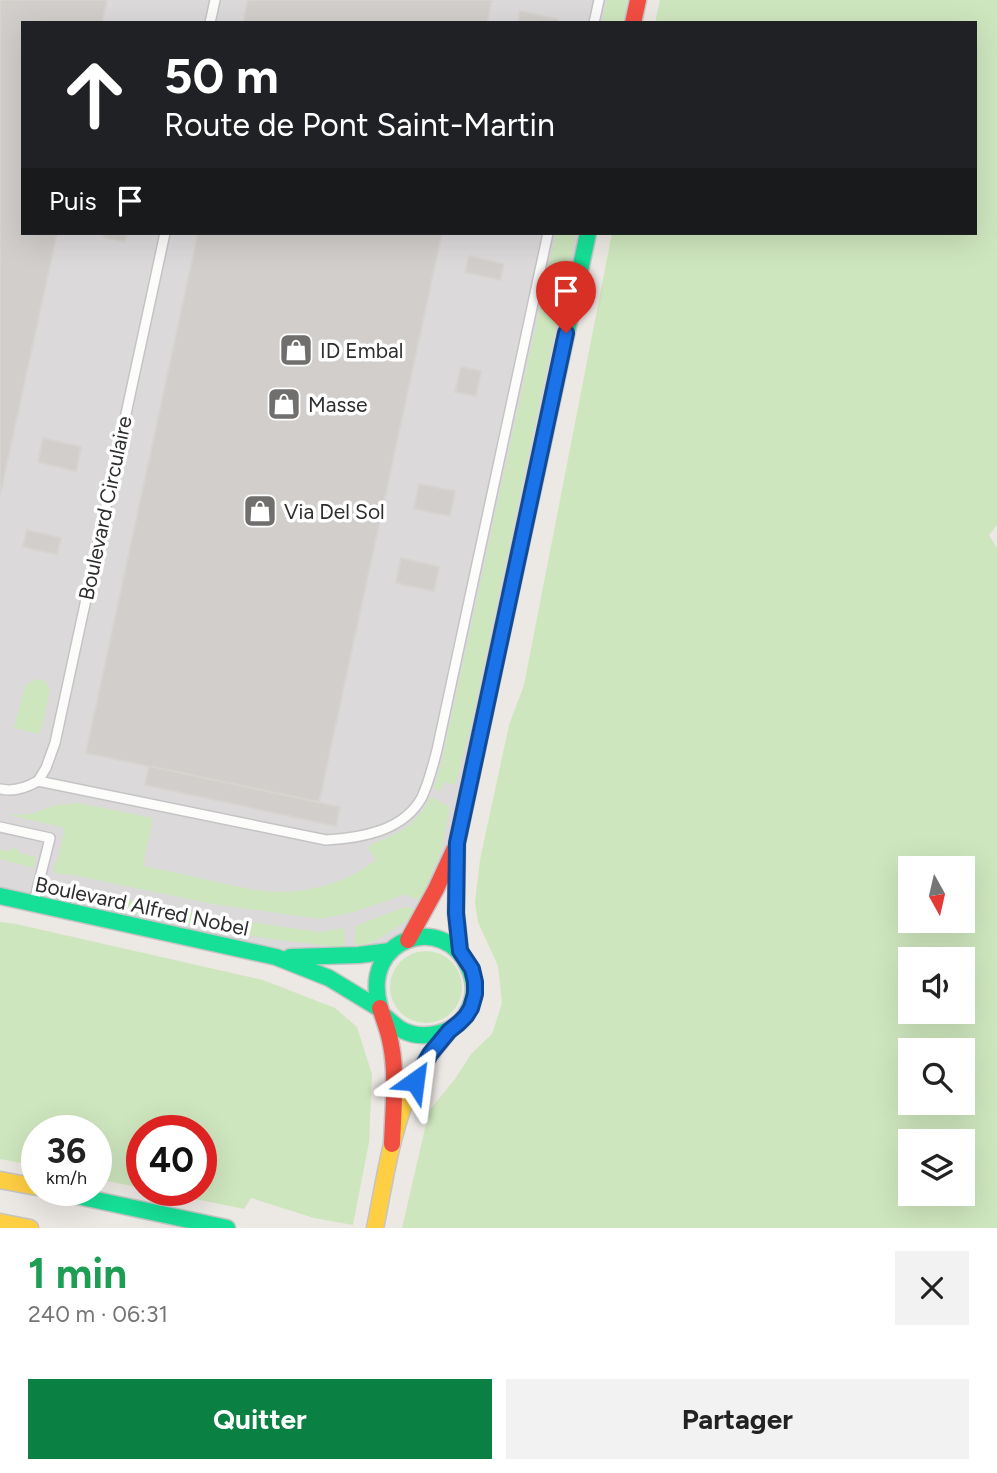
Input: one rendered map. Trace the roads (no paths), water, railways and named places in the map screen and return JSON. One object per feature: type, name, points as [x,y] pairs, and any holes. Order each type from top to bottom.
[{"type":"main road","points":[[633,21],[638,0]]},
{"type":"main road","points":[[460,951],[456,913],[457,843],[588,235]]},
{"type":"main road","points":[[408,940],[457,843]]},
{"type":"main road","name":"Boulevard Alfred Nobel","points":[[0,896],[276,957],[329,978],[382,1012]]},
{"type":"main road","points":[[375,1228],[392,1144],[394,1107],[392,1048],[375,995],[377,973],[390,951],[408,940],[435,938],[460,951],[472,969],[475,994],[466,1016],[430,1054],[408,1095],[392,1144]]},
{"type":"main road","name":"Boulevard Alfred Nobel","points":[[276,957],[359,956],[390,951]]},
{"type":"main road","points":[[382,1012],[390,1023],[416,1036],[435,1036],[449,1031]]},
{"type":"main road","points":[[0,1180],[21,1184]]},
{"type":"main road","points":[[112,1203],[227,1228]]},
{"type":"main road","points":[[0,1222],[30,1228]]},
{"type":"lane","points":[[210,21],[215,0]]},
{"type":"lane","points":[[594,21],[599,0]]},
{"type":"lane","name":"Boulevard Circulaire","points":[[38,781],[55,743],[164,235]]},
{"type":"lane","points":[[0,789],[27,788],[38,781],[326,840],[376,833],[390,827],[414,809],[430,776],[437,750],[548,235]]},
{"type":"lane","points":[[0,827],[50,838],[33,904]]},
{"type":"place","name":"ID Embal","points":[[296,350]]},
{"type":"place","name":"Masse","points":[[284,404]]},
{"type":"place","name":"Via Del Sol","points":[[260,511]]}]
